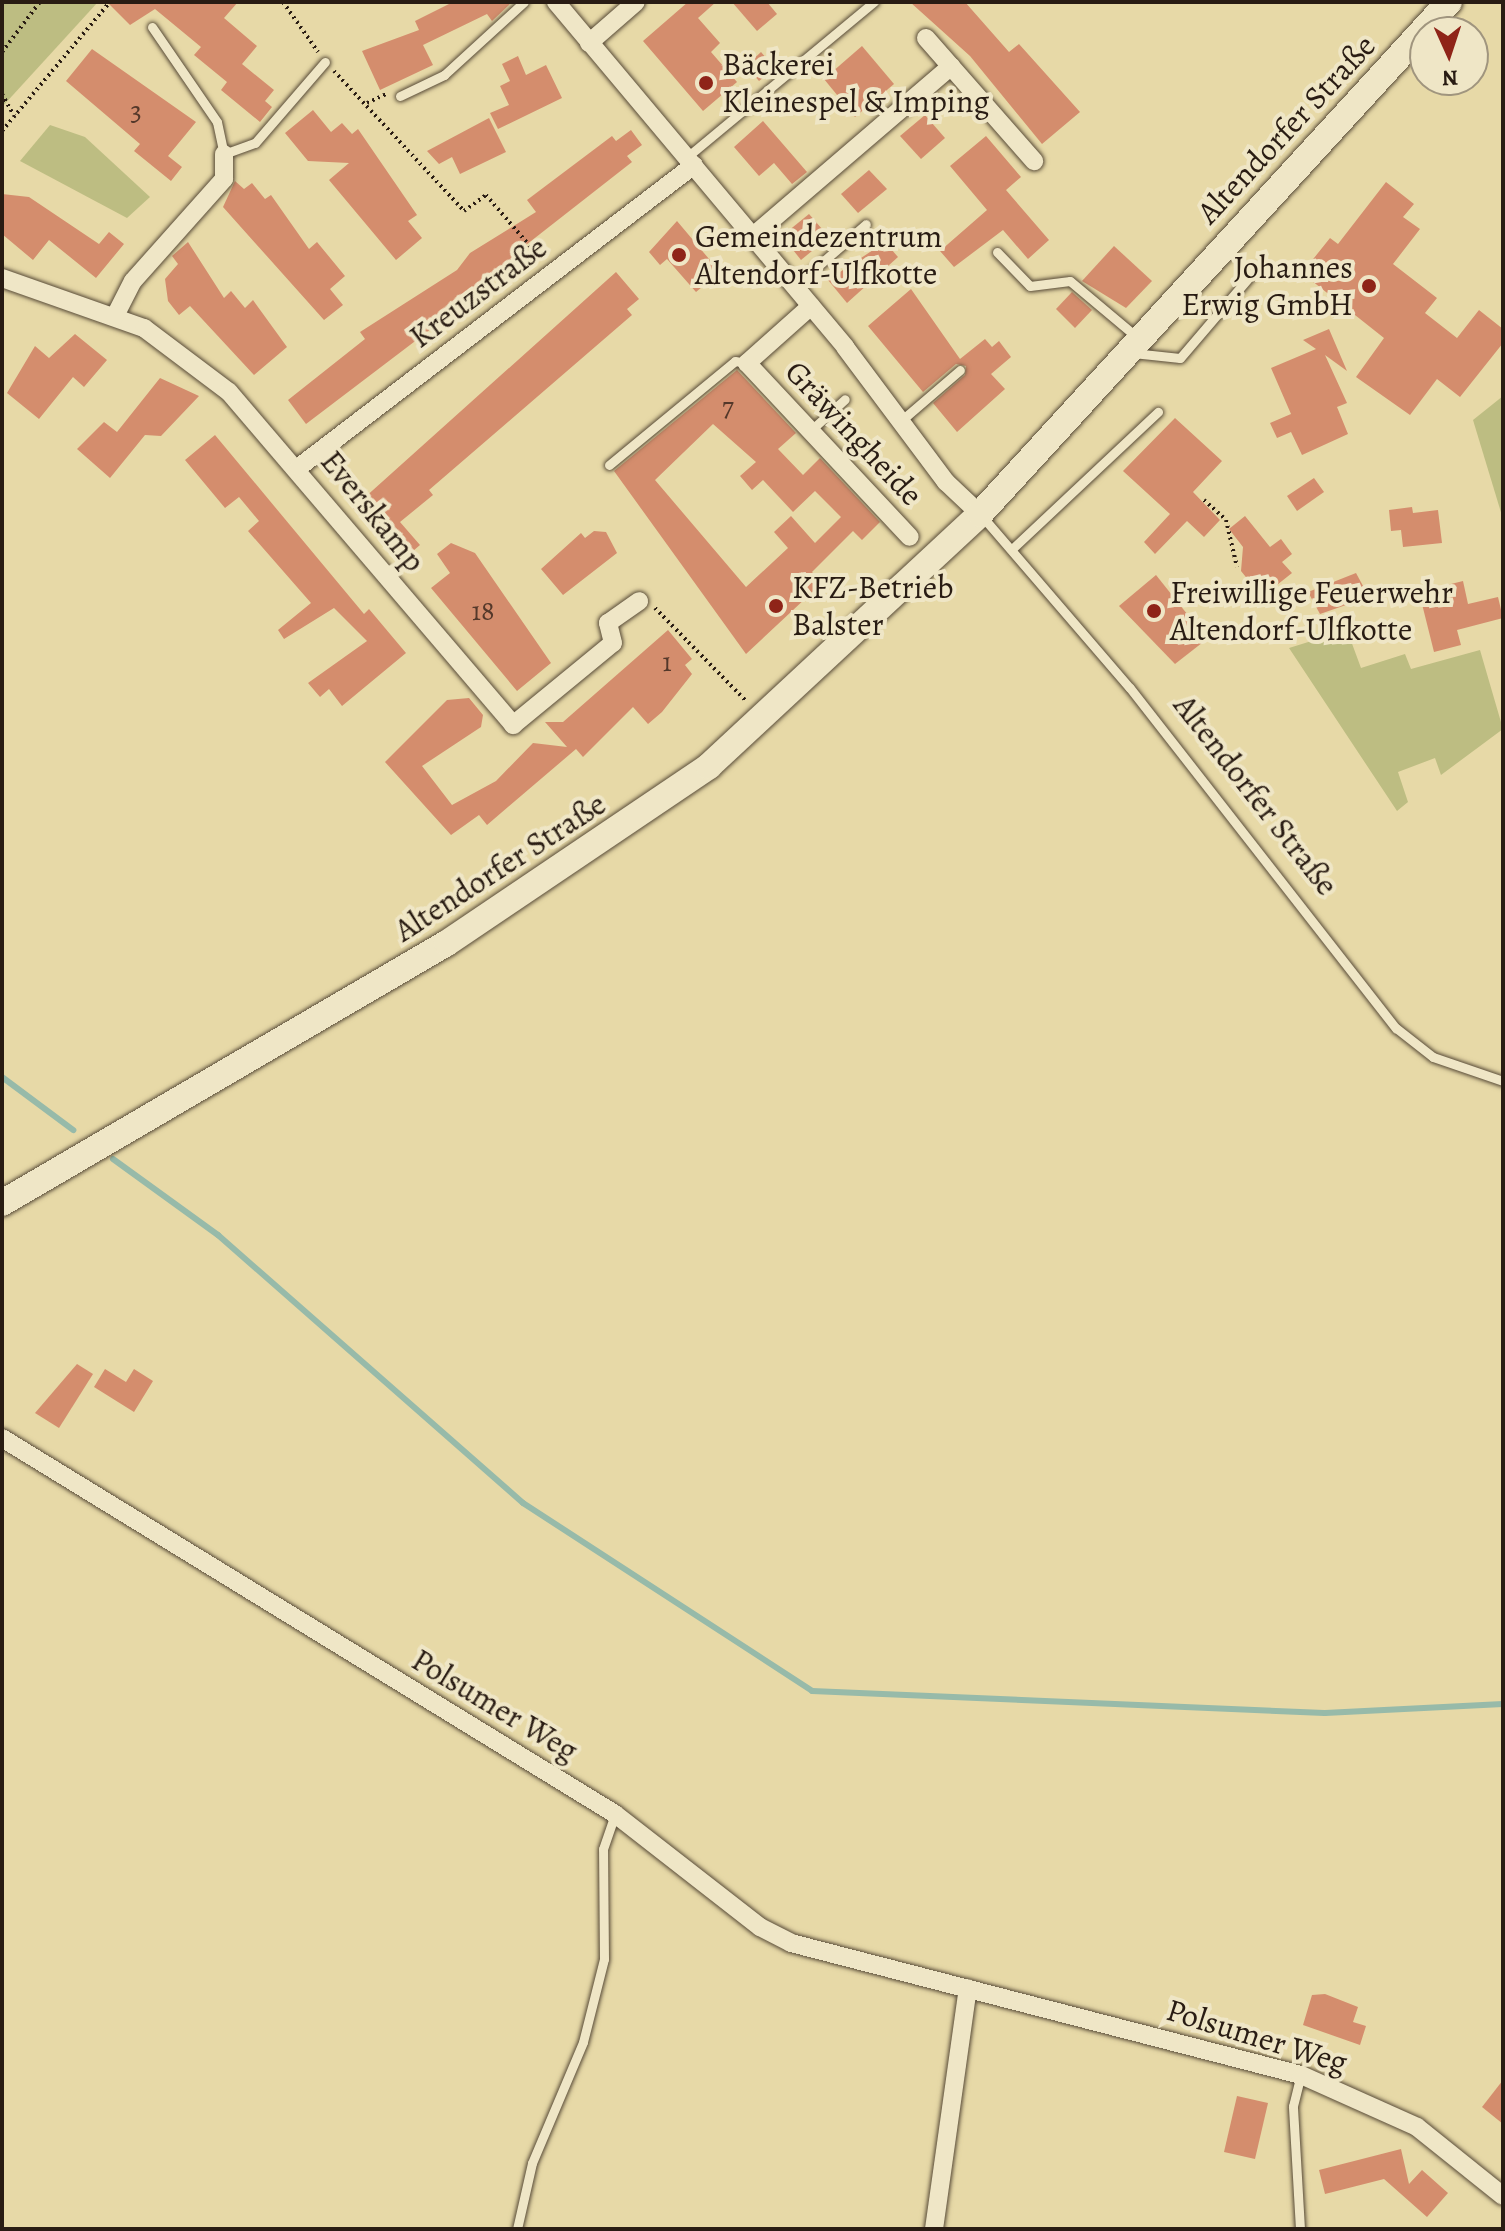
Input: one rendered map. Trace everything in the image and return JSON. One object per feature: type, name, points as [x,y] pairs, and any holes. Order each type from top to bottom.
[{"type":"street","name":"Gräwingheide","points":[[556,2],[795,286],[903,419],[946,482],[980,514]]},
{"type":"street","points":[[589,43],[636,2]]},
{"type":"street","name":"Altendorfer Straße","points":[[2,1203],[558,874],[709,766],[980,514],[1132,344],[1449,2]]},
{"type":"street","points":[[926,38],[1034,161]]},
{"type":"street","points":[[753,236],[951,66]]},
{"type":"street","points":[[115,316],[133,281],[224,179],[224,154]]},
{"type":"street","name":"Kreuzstraße","points":[[299,467],[553,273],[690,161]]},
{"type":"street","name":"Everskamp","points":[[2,278],[115,316],[170,343],[299,467],[513,725],[613,643],[608,623],[639,601]]},
{"type":"street","name":"Gräwingheide","points":[[811,306],[747,363],[910,537]]},
{"type":"street","name":"Polsumer Weg","points":[[2,1438],[615,1814],[760,1927],[791,1943],[1301,2075],[1417,2127],[1503,2196]]},
{"type":"street","points":[[934,2229],[968,1988]]},
{"type":"lane","points":[[400,96],[444,75],[524,2]]},
{"type":"lane","points":[[690,161],[874,2]]},
{"type":"lane","points":[[152,27],[217,122],[224,154],[255,143],[325,62]]},
{"type":"lane","points":[[795,286],[866,224]]},
{"type":"lane","points":[[997,252],[1030,286],[1070,281],[1132,344],[1180,358],[1257,268]]},
{"type":"lane","points":[[609,465],[735,361],[747,363]]},
{"type":"lane","points":[[903,419],[960,370]]},
{"type":"lane","points":[[810,431],[845,399]]},
{"type":"lane","points":[[1013,548],[1158,412]]},
{"type":"lane","name":"Altendorfer Straße","points":[[980,514],[1013,548],[1396,1028],[1433,1057],[1503,1081]]},
{"type":"lane","points":[[517,2229],[532,2163],[583,2042],[604,1959],[603,1849],[615,1814]]},
{"type":"lane","points":[[1300,2229],[1293,2106],[1301,2075]]},
{"type":"path","points":[[2,52],[40,2]]},
{"type":"path","points":[[2,131],[110,2]]},
{"type":"path","points":[[283,2],[325,62],[464,211],[486,195],[553,273]]},
{"type":"path","points":[[2,94],[14,116]]},
{"type":"path","points":[[1204,500],[1226,520],[1237,567]]},
{"type":"path","points":[[639,601],[676,623],[761,718]]},
{"type":"green space","points":[[2,2],[98,2],[2,107]]},
{"type":"green space","points":[[50,125],[85,137],[150,197],[127,218],[20,161]]},
{"type":"green space","points":[[1503,396],[1503,519],[1473,420]]},
{"type":"green space","points":[[1347,630],[1361,668],[1405,654],[1411,669],[1480,650],[1503,729],[1441,775],[1435,758],[1398,772],[1408,802],[1397,811],[1289,648]]},
{"type":"building","points":[[107,2],[238,2],[224,18],[257,46],[242,64],[274,90],[265,101],[272,107],[260,122],[221,90],[227,82],[194,55],[201,47],[155,9],[130,25]]},
{"type":"building","points":[[453,2],[512,2],[492,21],[487,14],[423,45],[433,65],[380,90],[362,51],[419,30],[415,21]]},
{"type":"building","points":[[688,2],[716,2],[698,18],[720,43],[711,52],[737,82],[703,111],[643,41]]},
{"type":"building","points":[[732,2],[767,2],[777,14],[757,31]]},
{"type":"building","points":[[910,2],[965,2],[1009,52],[1019,44],[1080,112],[1042,144],[970,56]]},
{"type":"building","points":[[862,46],[894,84],[855,117],[824,79]]},
{"type":"building","points":[[92,49],[196,122],[168,156],[182,167],[171,181],[134,151],[140,144],[66,81]]},
{"type":"building","points":[[761,52],[775,68],[759,81],[746,66]]},
{"type":"building","points":[[518,56],[526,75],[546,65],[562,98],[498,129],[490,113],[509,105],[500,86],[510,81],[502,64]]},
{"type":"building","points":[[313,110],[331,132],[342,123],[352,134],[358,129],[417,215],[408,221],[422,238],[396,260],[329,180],[349,163],[308,161],[285,133]]},
{"type":"building","points":[[925,115],[945,138],[921,159],[900,136]]},
{"type":"building","points":[[489,118],[506,152],[460,174],[452,157],[439,164],[427,151]]},
{"type":"building","points":[[763,121],[807,172],[792,184],[774,163],[759,176],[734,147]]},
{"type":"building","points":[[631,130],[642,145],[627,156],[632,162],[517,252],[522,260],[306,424],[288,400],[365,339],[360,332],[457,270],[470,253],[536,212],[527,200],[612,136],[616,141]]},
{"type":"building","points":[[986,136],[1021,177],[1006,190],[1049,240],[1028,259],[1003,230],[954,267],[940,251],[987,210],[950,166]]},
{"type":"building","points":[[869,170],[887,189],[858,213],[841,194]]},
{"type":"building","points":[[235,181],[244,189],[252,183],[265,199],[271,195],[309,249],[317,242],[345,276],[330,289],[343,305],[324,320],[223,207]]},
{"type":"building","points":[[1386,182],[1414,204],[1403,217],[1420,229],[1393,264],[1437,298],[1425,313],[1457,338],[1479,310],[1503,329],[1503,343],[1460,397],[1437,379],[1410,415],[1356,377],[1384,338],[1302,273],[1330,238],[1338,244]]},
{"type":"building","points":[[2,194],[29,197],[99,244],[109,232],[124,244],[96,278],[49,240],[33,260],[2,234]]},
{"type":"building","points":[[809,214],[829,237],[801,260],[782,236]]},
{"type":"building","name":"Gemeindezentrum Altendorf-Ulfkotte","points":[[677,221],[720,272],[696,292],[667,259],[660,265],[649,252]]},
{"type":"building","points":[[188,242],[224,298],[231,291],[245,308],[253,300],[287,347],[254,375],[190,306],[179,315],[168,301],[165,279],[178,264],[172,256]]},
{"type":"building","points":[[885,242],[898,257],[847,303],[828,280]]},
{"type":"building","points":[[1114,246],[1152,281],[1126,308],[1082,281]]},
{"type":"building","points":[[616,272],[639,299],[627,309],[632,315],[429,490],[433,495],[400,522],[420,545],[399,563],[353,508]]},
{"type":"building","points":[[911,289],[960,359],[985,339],[992,347],[999,341],[1011,357],[991,374],[1005,389],[957,432],[933,403],[965,375],[966,366],[956,364],[923,392],[868,326]]},
{"type":"building","points":[[1072,292],[1092,310],[1075,328],[1056,309]]},
{"type":"building","points":[[1329,329],[1347,371],[1325,355],[1347,403],[1337,407],[1348,434],[1302,455],[1291,432],[1277,438],[1270,423],[1291,414],[1271,368],[1316,349],[1303,340]]},
{"type":"building","points":[[75,334],[107,360],[84,387],[73,377],[39,419],[7,393],[35,346],[49,358]]},
{"type":"building","points":[[737,370],[796,433],[778,449],[803,475],[820,458],[880,522],[862,540],[853,531],[812,572],[822,583],[746,654],[614,471]],"holes":[[[713,424],[756,462],[740,476],[752,490],[763,480],[793,512],[815,491],[841,517],[815,543],[791,516],[774,532],[788,548],[746,587],[655,480]]]},
{"type":"building","points":[[160,378],[199,396],[161,436],[145,435],[110,478],[77,449],[104,422],[117,432]]},
{"type":"building","points":[[1175,418],[1222,461],[1193,492],[1220,520],[1204,537],[1187,521],[1155,554],[1144,542],[1170,514],[1123,471]]},
{"type":"building","points":[[215,435],[364,614],[369,609],[406,653],[342,706],[329,689],[320,697],[308,683],[367,641],[334,608],[284,639],[278,630],[311,603],[248,531],[259,521],[239,497],[225,508],[185,460]]},
{"type":"building","points":[[1314,478],[1324,492],[1297,511],[1287,496]]},
{"type":"building","points":[[1412,507],[1413,513],[1438,510],[1442,543],[1403,547],[1401,530],[1391,531],[1389,510]]},
{"type":"building","points":[[1245,516],[1270,547],[1281,539],[1292,554],[1282,562],[1292,573],[1262,597],[1241,571],[1243,547],[1229,529]]},
{"type":"building","points":[[594,531],[606,532],[617,553],[563,595],[541,569],[581,533],[585,538]]},
{"type":"building","points":[[451,543],[475,553],[551,663],[517,691],[431,588],[450,573],[437,554]]},
{"type":"building","points":[[1356,573],[1369,597],[1320,614],[1308,592]]},
{"type":"building","name":"Freiwillige Feuerwehr Altendorf-Ulfkotte","points":[[1156,575],[1207,639],[1175,664],[1119,606]]},
{"type":"building","points":[[1463,581],[1468,604],[1498,597],[1503,618],[1457,630],[1461,645],[1434,652],[1419,592]]},
{"type":"building","points":[[668,630],[692,659],[685,665],[692,674],[662,712],[648,724],[633,707],[583,757],[576,749],[487,825],[479,815],[451,835],[385,762],[447,700],[469,698],[483,715],[481,727],[422,766],[452,805],[496,781],[533,743],[567,747],[545,722],[563,722]]},
{"type":"building","points":[[77,1364],[93,1374],[59,1428],[35,1413]]},
{"type":"building","points":[[105,1369],[126,1382],[134,1369],[153,1381],[134,1412],[94,1387]]},
{"type":"building","points":[[1325,1994],[1358,2007],[1353,2022],[1366,2026],[1360,2045],[1303,2025],[1312,1995]]},
{"type":"building","points":[[1503,2080],[1503,2124],[1482,2107]]},
{"type":"building","points":[[1237,2096],[1268,2103],[1255,2159],[1224,2152]]},
{"type":"building","points":[[1401,2149],[1409,2184],[1422,2170],[1448,2193],[1427,2217],[1384,2179],[1325,2194],[1319,2170]]},
{"type":"waterway","points":[[2,1077],[73,1130]]},
{"type":"waterway","points":[[113,1159],[218,1235],[523,1503],[812,1691],[1325,1713],[1503,1704]]},
{"type":"place","name":"Bäckerei Kleinespel & Imping","points":[[706,83]]},
{"type":"place","name":"Gemeindezentrum Altendorf-Ulfkotte","points":[[679,255]]},
{"type":"place","name":"Johannes Erwig GmbH","points":[[1369,286]]},
{"type":"place","name":"KFZ-Betrieb Balster","points":[[776,606]]},
{"type":"place","name":"Freiwillige Feuerwehr Altendorf-Ulfkotte","points":[[1154,611]]}]
